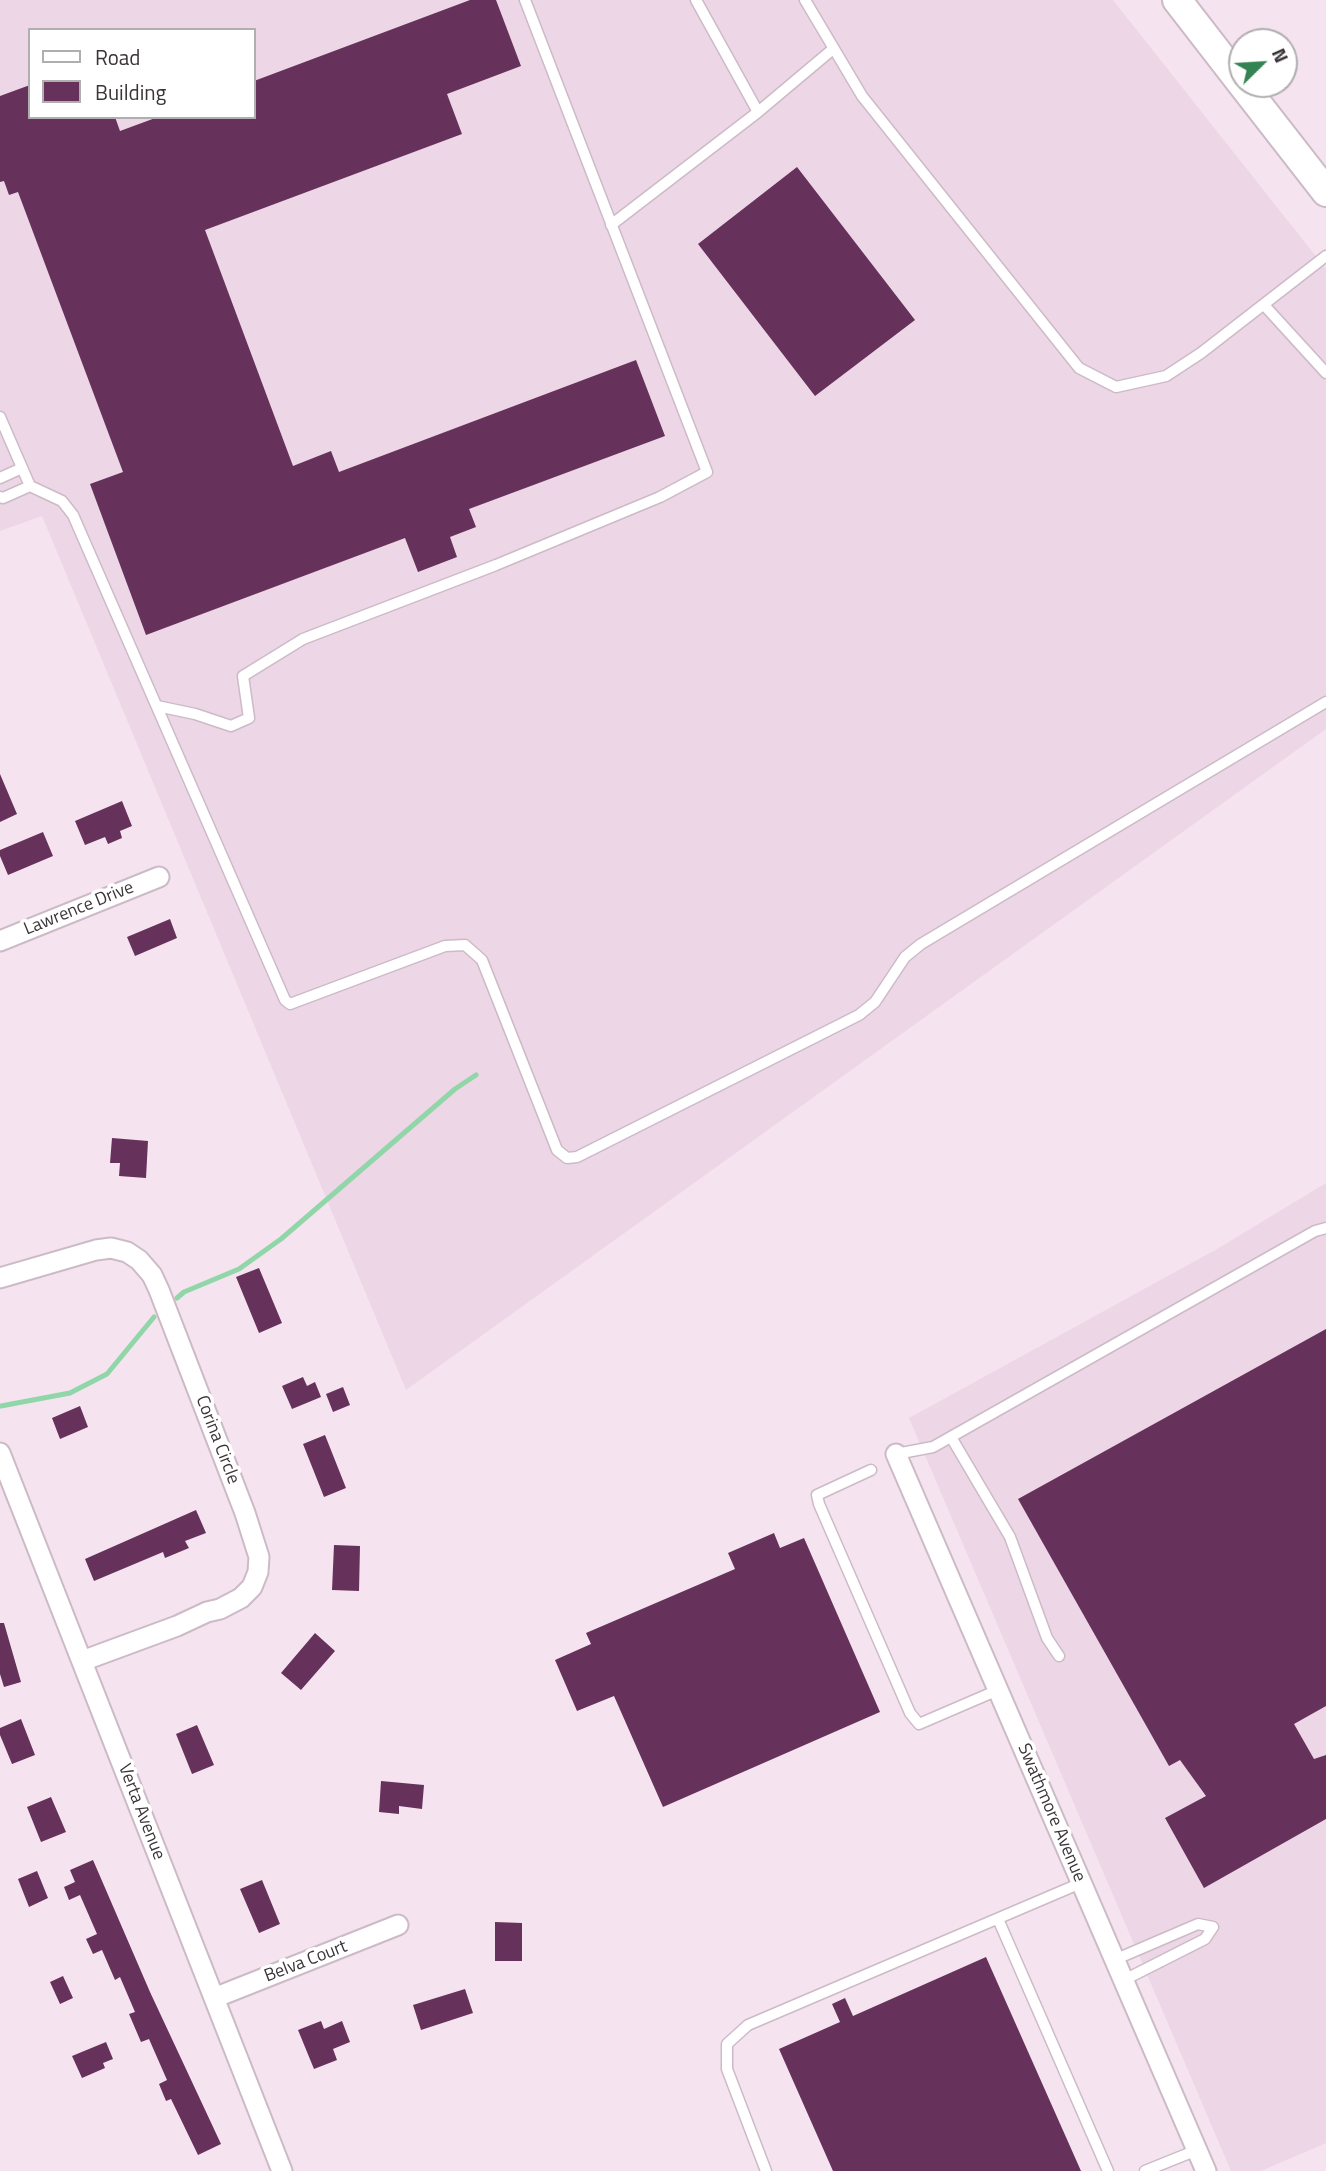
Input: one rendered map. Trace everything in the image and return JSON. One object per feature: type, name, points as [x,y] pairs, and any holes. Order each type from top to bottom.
[{"type":"main road","points":[[1184,2],[1228,64]]},
{"type":"main road","points":[[1253,98],[1326,192]]},
{"type":"street","name":"Lawrence Drive","points":[[0,941],[159,877]]},
{"type":"street","name":"Corina Circle","points":[[0,1278],[111,1248],[127,1252],[139,1260],[152,1275],[159,1290],[245,1513],[259,1557],[258,1572],[252,1587],[242,1598],[177,1626],[82,1661]]},
{"type":"street","name":"Verta Avenue","points":[[0,1453],[282,2171]]},
{"type":"street","name":"Swathmore Avenue","points":[[896,1454],[1206,2171]]},
{"type":"street","name":"Belva Court","points":[[214,1997],[398,1926]]},
{"type":"lane","points":[[157,706],[195,714],[231,726],[249,718],[243,676],[303,639],[496,565],[660,497],[707,472],[525,0]]},
{"type":"lane","points":[[696,0],[758,113]]},
{"type":"lane","points":[[805,0],[862,96],[1079,368],[1116,387],[1166,376],[1201,353],[1326,256]]},
{"type":"lane","points":[[611,225],[758,113],[833,49]]},
{"type":"lane","points":[[1264,305],[1326,373]]},
{"type":"lane","points":[[0,417],[30,486],[62,502],[73,514],[285,1000],[290,1004],[445,946],[465,945],[482,960],[557,1150],[567,1158],[577,1157],[859,1015],[875,1002],[905,957],[921,944],[1326,702]]},
{"type":"lane","points":[[0,478],[22,468]]},
{"type":"lane","points":[[0,497],[30,486]]},
{"type":"lane","points":[[896,1454],[933,1447],[1315,1231],[1326,1228]]},
{"type":"lane","points":[[951,1437],[1010,1538],[1047,1638],[1059,1656]]},
{"type":"lane","points":[[871,1470],[817,1495],[911,1713],[919,1724],[998,1690]]},
{"type":"lane","points":[[766,2171],[727,2069],[727,2044],[748,2025],[1082,1883]]},
{"type":"lane","points":[[998,1919],[1108,2171]]},
{"type":"lane","points":[[1114,1960],[1198,1924],[1213,1927],[1205,1939],[1124,1980]]},
{"type":"lane","points":[[1145,2171],[1197,2150]]},
{"type":"shaded area","points":[[0,0],[1113,0],[1326,269],[1326,729],[406,1390],[42,516],[0,531]]},
{"type":"shaded area","points":[[1326,1183],[1326,2143],[1261,2171],[1231,2171],[909,1418],[1217,1249]]},
{"type":"building","points":[[470,0],[496,0],[521,66],[447,94],[462,134],[205,230],[293,466],[331,451],[339,472],[636,360],[665,436],[469,509],[476,527],[450,537],[457,557],[418,572],[405,538],[146,635],[90,484],[123,472],[18,192],[9,195],[4,181],[0,182],[0,96],[28,86],[28,119],[116,119],[120,131],[153,119],[256,119],[256,80]]},
{"type":"building","points":[[797,167],[915,320],[815,396],[698,244]]},
{"type":"building","points":[[0,774],[17,814],[0,822]]},
{"type":"building","points":[[122,801],[132,826],[120,831],[122,838],[108,844],[105,837],[85,845],[75,821]]},
{"type":"building","points":[[43,832],[53,856],[8,875],[0,850]]},
{"type":"building","points":[[170,919],[177,938],[135,956],[127,937]]},
{"type":"building","points":[[112,1138],[148,1141],[146,1178],[119,1176],[120,1163],[110,1163]]},
{"type":"building","points":[[259,1268],[282,1323],[259,1333],[236,1277]]},
{"type":"building","points":[[1326,1329],[1326,1706],[1294,1724],[1314,1759],[1326,1755],[1326,1819],[1204,1888],[1165,1818],[1206,1796],[1180,1760],[1169,1766],[1018,1499]]},
{"type":"building","points":[[303,1377],[307,1386],[315,1382],[321,1397],[292,1409],[282,1386]]},
{"type":"building","points":[[343,1387],[350,1405],[333,1412],[326,1394]]},
{"type":"building","points":[[80,1406],[88,1427],[60,1439],[52,1418]]},
{"type":"building","points":[[325,1435],[346,1488],[324,1497],[303,1444]]},
{"type":"building","points":[[196,1510],[206,1533],[185,1541],[189,1548],[165,1558],[163,1552],[94,1581],[85,1559]]},
{"type":"building","points":[[774,1533],[780,1548],[804,1538],[880,1712],[663,1807],[614,1696],[577,1711],[555,1660],[591,1644],[586,1633],[735,1569],[728,1553]]},
{"type":"building","points":[[334,1545],[360,1546],[359,1591],[332,1590]]},
{"type":"building","points":[[0,1623],[4,1623],[21,1682],[4,1687],[0,1674]]},
{"type":"building","points":[[315,1633],[335,1651],[301,1690],[281,1673]]},
{"type":"building","points":[[21,1719],[35,1755],[12,1764],[0,1735],[0,1728]]},
{"type":"building","points":[[197,1725],[214,1765],[192,1774],[176,1734]]},
{"type":"building","points":[[381,1781],[424,1785],[422,1809],[399,1806],[399,1814],[379,1812]]},
{"type":"building","points":[[51,1797],[66,1832],[41,1842],[27,1807]]},
{"type":"building","points":[[93,1860],[150,1992],[221,2144],[198,2155],[171,2099],[166,2101],[159,2084],[167,2080],[149,2039],[141,2042],[129,2014],[135,2012],[120,1977],[115,1980],[102,1950],[93,1954],[86,1939],[97,1934],[80,1895],[69,1900],[64,1887],[75,1882],[70,1870]]},
{"type":"building","points":[[37,1871],[48,1898],[29,1907],[18,1879]]},
{"type":"building","points":[[262,1880],[280,1924],[259,1933],[240,1889]]},
{"type":"building","points":[[495,1922],[522,1923],[522,1961],[495,1961]]},
{"type":"building","points":[[986,1957],[1081,2171],[833,2171],[779,2049],[840,2022],[832,2004],[845,1998],[853,2016]]},
{"type":"building","points":[[63,1976],[73,1998],[60,2004],[50,1982]]},
{"type":"building","points":[[465,1989],[473,2013],[421,2030],[413,2005]]},
{"type":"building","points":[[321,2021],[324,2029],[342,2021],[350,2042],[333,2049],[337,2060],[314,2069],[298,2030]]},
{"type":"building","points":[[106,2042],[113,2059],[103,2063],[105,2068],[82,2078],[72,2056]]},
{"type":"waterway","points":[[177,1298],[184,1292],[239,1269],[281,1239],[455,1089],[476,1075]]},
{"type":"waterway","points":[[1,1406],[70,1393],[107,1374],[154,1317]]}]
